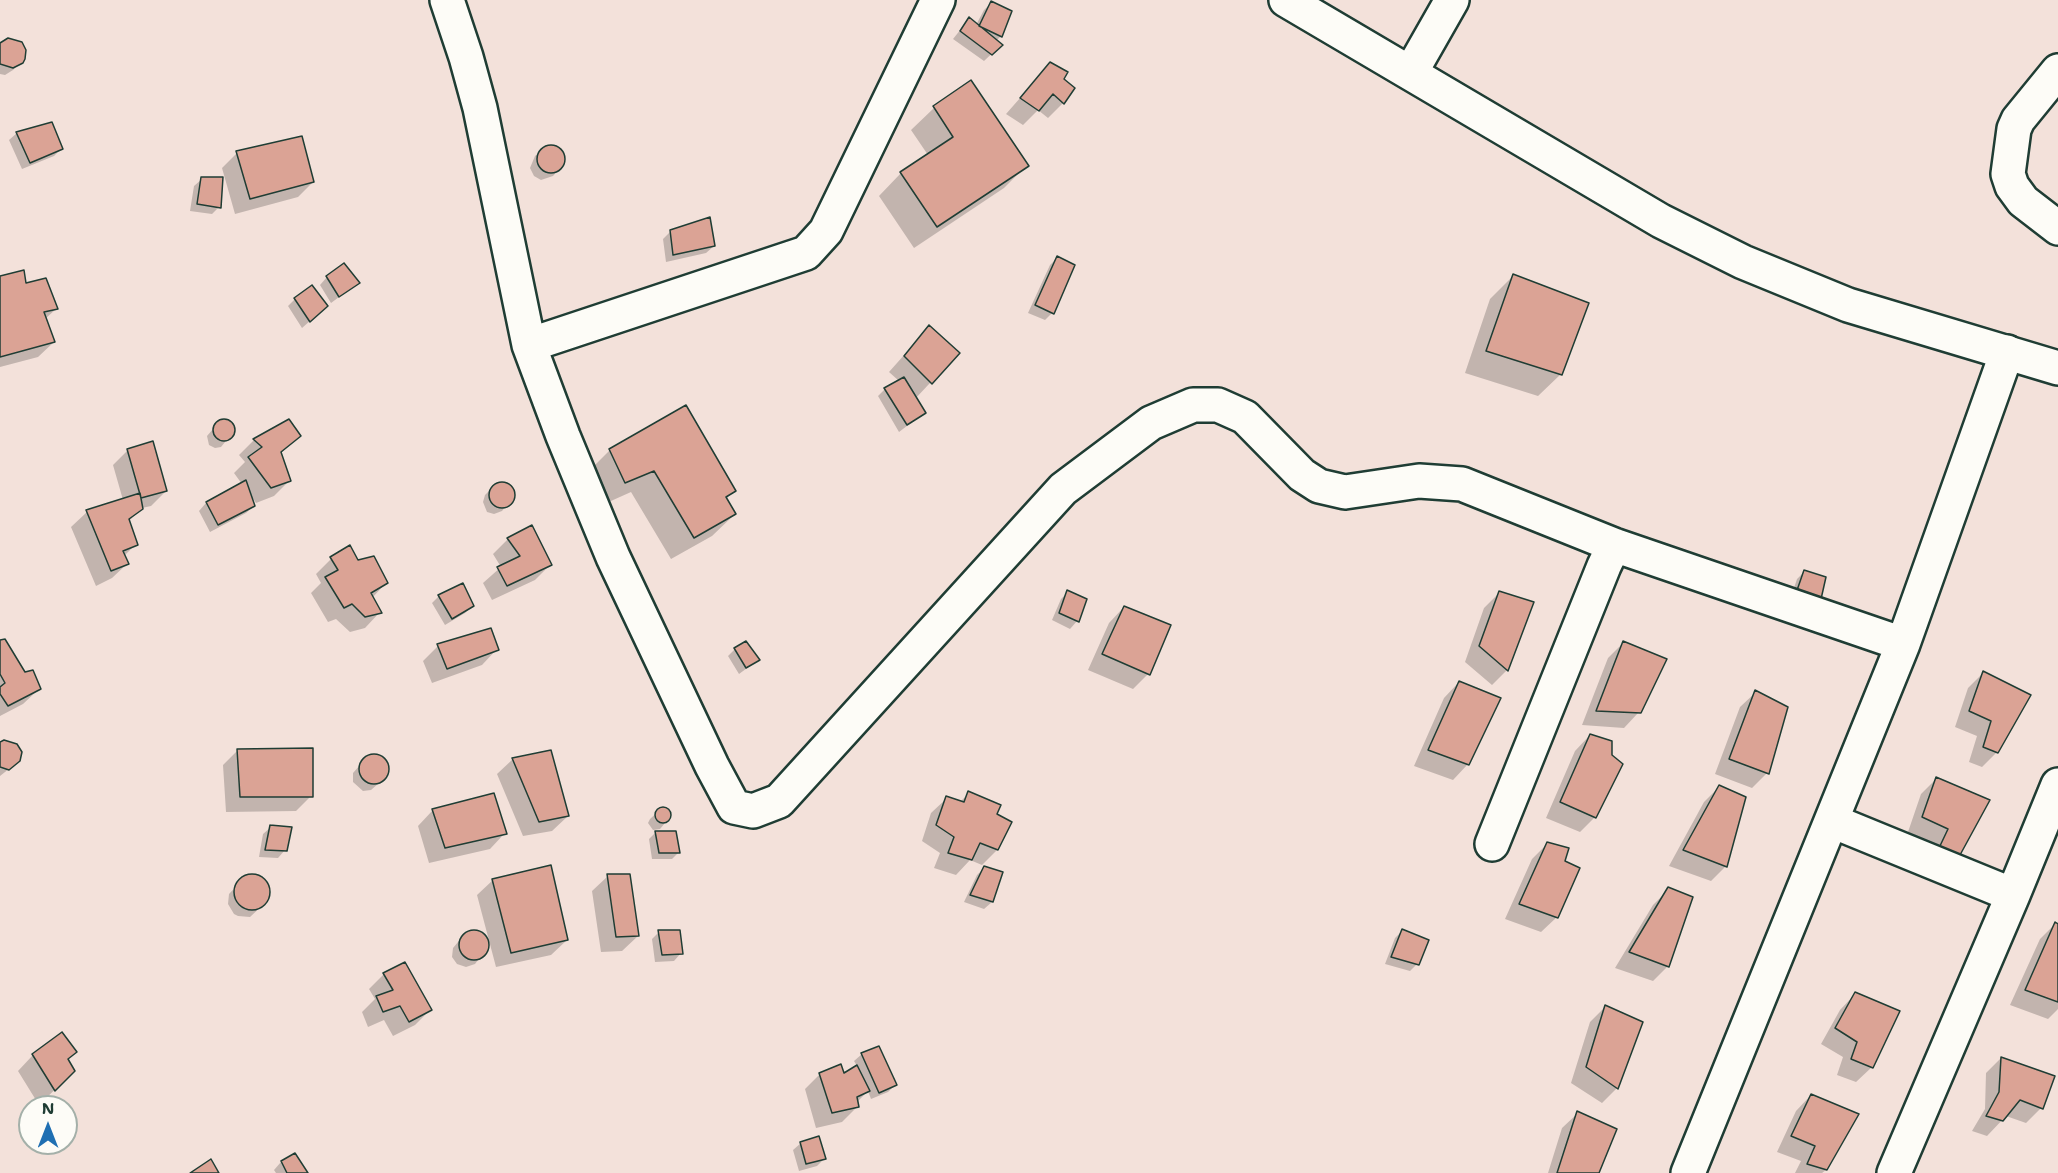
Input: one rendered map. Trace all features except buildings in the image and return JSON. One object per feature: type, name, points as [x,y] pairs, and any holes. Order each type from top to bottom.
[{"type":"street","points":[[447,0],[480,108],[529,345],[563,436],[613,557],[734,807],[753,811],[779,801],[1063,489],[1151,423],[1193,405],[1218,405],[1245,417],[1302,475],[1319,486],[1345,492],[1419,481],[1462,484],[1614,545],[1903,644]]},
{"type":"street","points":[[529,345],[806,254],[826,231],[938,0]]},
{"type":"street","points":[[1286,0],[1661,221],[1743,262],[1848,305],[2058,368]]},
{"type":"street","points":[[1411,72],[1452,0]]},
{"type":"street","points":[[2058,71],[2018,120],[2014,129],[2008,174],[2012,186],[2023,201],[2058,228]]},
{"type":"street","points":[[1688,1173],[1903,644],[2007,352]]},
{"type":"street","points":[[1492,844],[1614,545]]},
{"type":"street","points":[[1893,1173],[2058,785]]},
{"type":"street","points":[[1832,821],[2013,895]]}]
